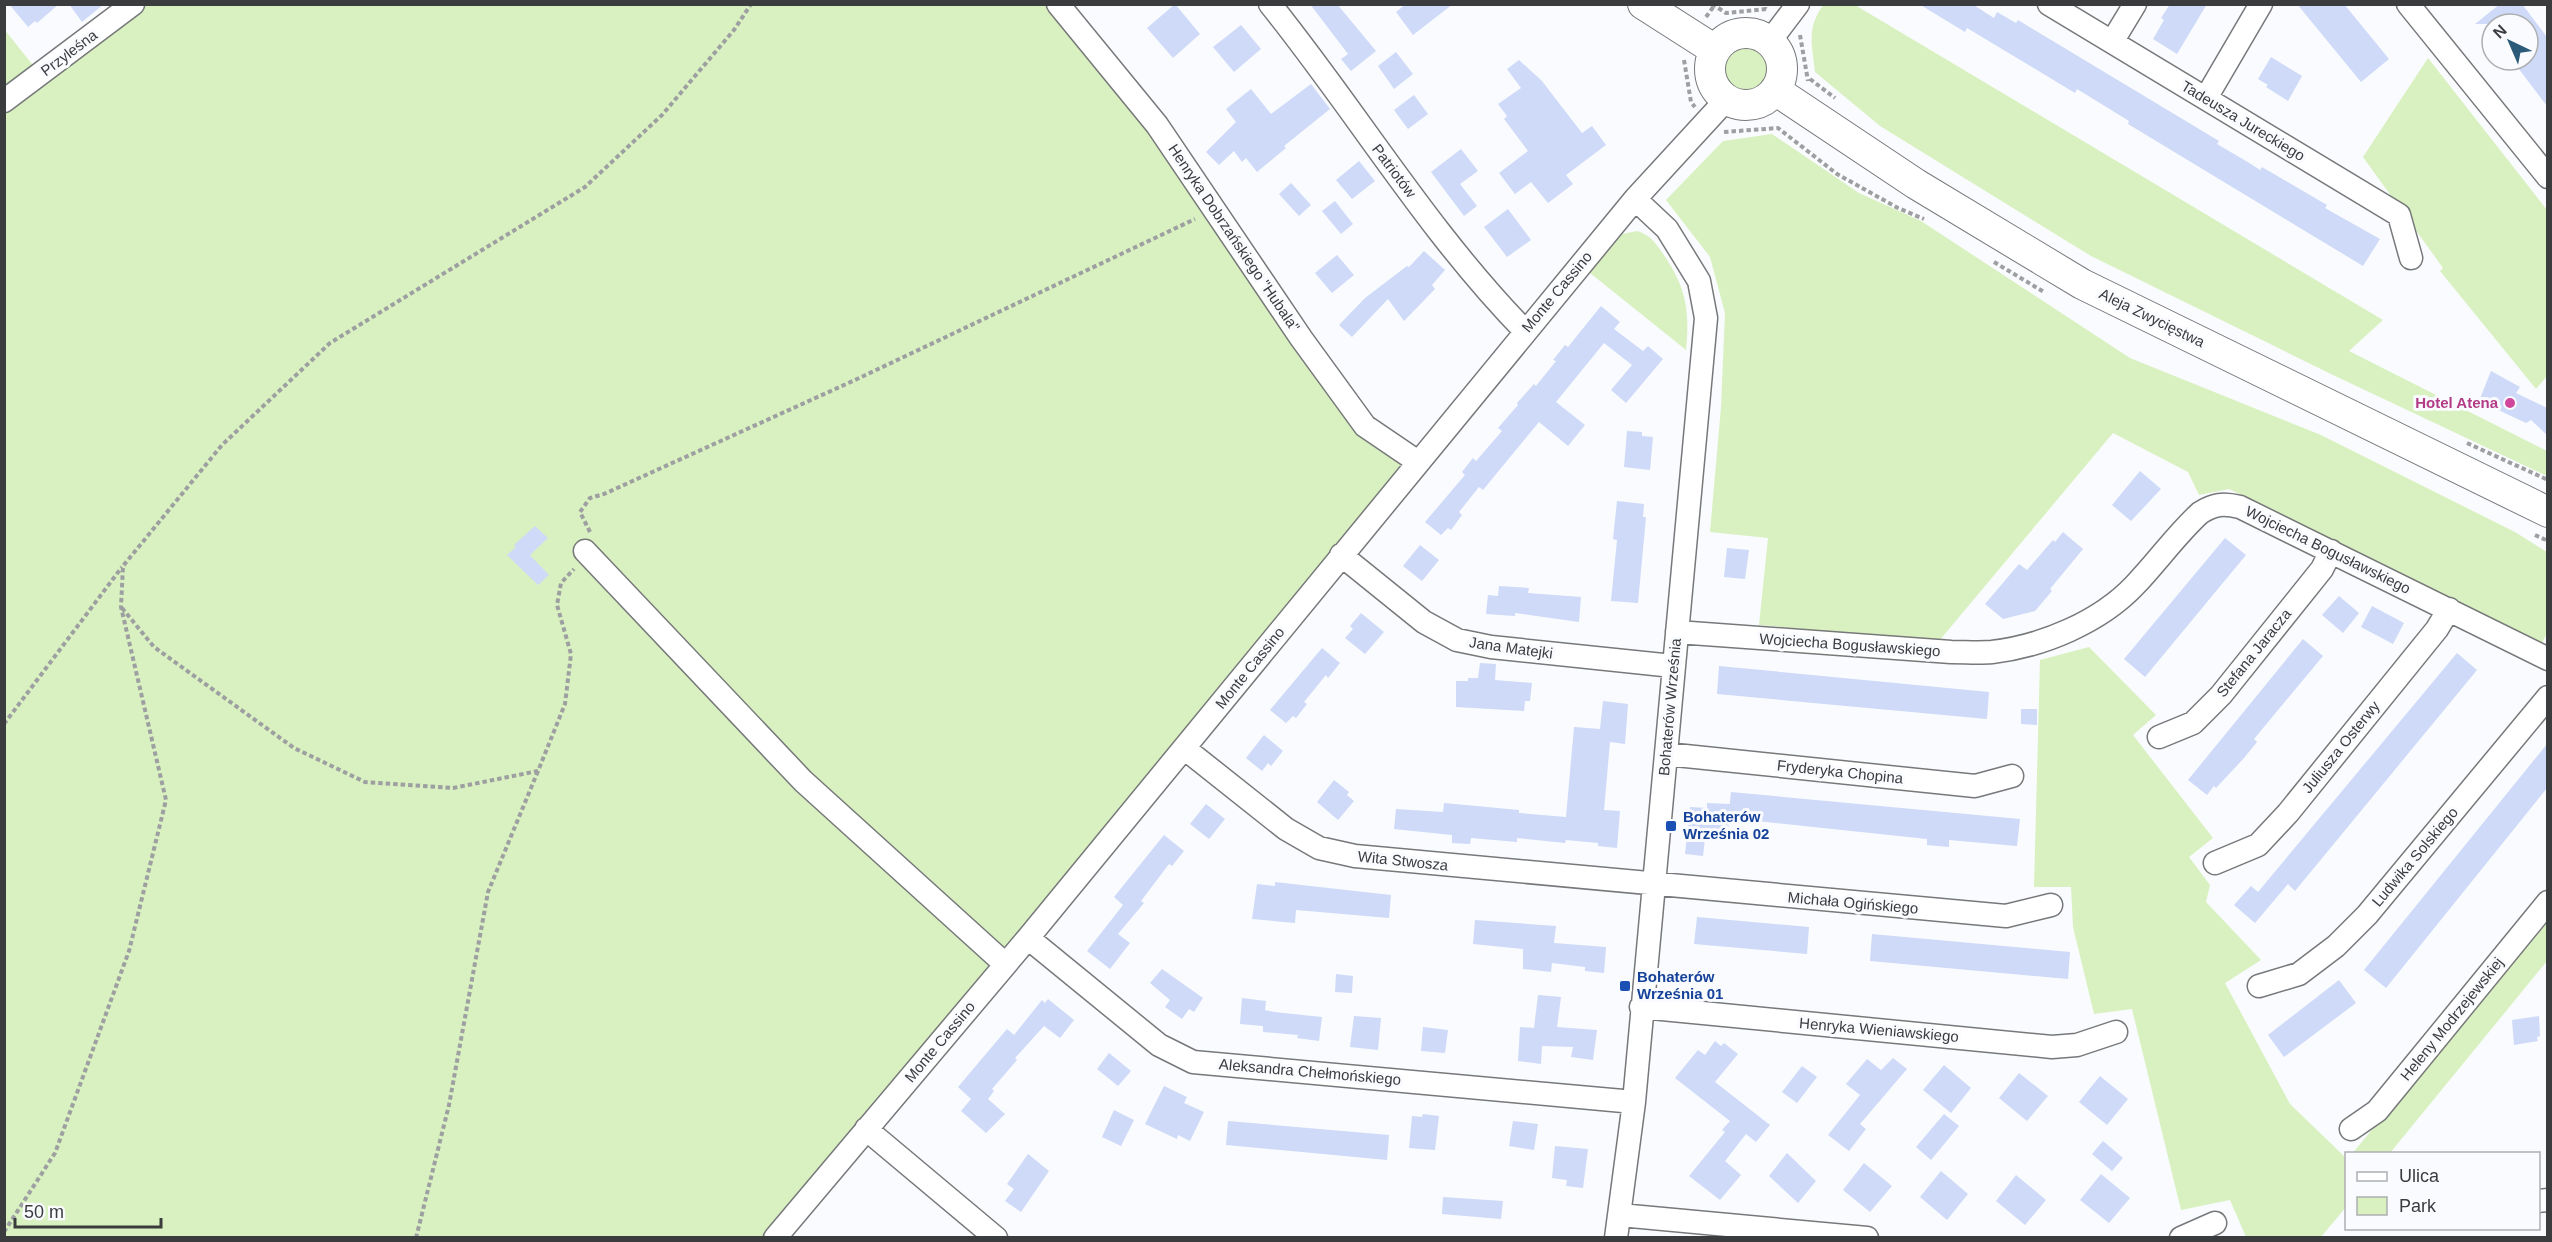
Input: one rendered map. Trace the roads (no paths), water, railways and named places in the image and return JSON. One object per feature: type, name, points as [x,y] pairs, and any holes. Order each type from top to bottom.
[{"type":"main road","points":[[1643,4],[1704,43],[1710,63],[1710,76],[1716,90],[1719,117],[1745,105],[1756,104],[1775,90],[1782,70],[1777,50],[1770,41],[1755,34],[1743,33],[1704,43]]},
{"type":"main road","name":"Aleja Zwycięstwa","points":[[1775,90],[1917,184],[2082,284],[2547,512]]},
{"type":"street","name":"Przyleśna","points":[[4,101],[134,4]]},
{"type":"street","name":"Henryka Dobrzańskiego \"Hubala\"","points":[[1058,4],[1157,125],[1301,338],[1365,426],[1418,462]]},
{"type":"street","name":"Patriotów","points":[[1270,4],[1410,194],[1489,294],[1525,331]]},
{"type":"street","points":[[1770,41],[1798,4]]},
{"type":"street","name":"Tadeusza Jureckiego","points":[[2049,4],[2398,215],[2411,258]]},
{"type":"street","points":[[2112,42],[2135,4]]},
{"type":"street","points":[[2206,98],[2261,4]]},
{"type":"street","points":[[2408,4],[2547,177]]},
{"type":"street","name":"Monte Cassino","points":[[776,1238],[1028,938],[1635,199],[1719,117]]},
{"type":"street","name":"Bohaterów Września","points":[[1616,1238],[1634,1102],[1706,318],[1699,281],[1667,229],[1635,199]]},
{"type":"street","name":"Wojciecha Bogusławskiego","points":[[1677,633],[1951,652],[1992,652],[2036,643],[2106,610],[2134,586],[2188,524],[2213,505],[2225,504],[2240,507],[2547,659]]},
{"type":"street","name":"Stefana Jaracza","points":[[2159,737],[2193,723],[2221,695],[2322,569],[2331,551]]},
{"type":"street","points":[[587,553],[803,780],[1005,964]]},
{"type":"street","name":"Jana Matejki","points":[[1341,555],[1424,622],[1457,640],[1491,647],[1673,666]]},
{"type":"street","name":"Juliusza Osterwy","points":[[2215,863],[2258,845],[2288,813],[2437,629],[2449,609]]},
{"type":"street","name":"Ludwika Solskiego","points":[[2259,986],[2298,974],[2336,946],[2367,915],[2547,697]]},
{"type":"street","name":"Wita Stwosza","points":[[1184,748],[1286,829],[1319,848],[1355,856],[1654,885]]},
{"type":"street","name":"Fryderyka Chopina","points":[[1666,754],[1976,786],[2012,776]]},
{"type":"street","name":"Michała Ogińskiego","points":[[1654,885],[2006,916],[2051,905]]},
{"type":"street","name":"Heleny Modrzejewskiej","points":[[2350,1129],[2377,1111],[2547,902]]},
{"type":"street","name":"Aleksandra Chełmońskiego","points":[[1028,938],[1159,1045],[1193,1062],[1634,1102]]},
{"type":"street","name":"Henryka Wieniawskiego","points":[[1641,1007],[2052,1047],[2077,1046],[2116,1032]]},
{"type":"street","points":[[866,1129],[996,1238]]},
{"type":"street","points":[[1620,1215],[1867,1238]]},
{"type":"street","points":[[2181,1238],[2215,1223]]},
{"type":"place","name":"Hotel Atena","points":[[2510,403]]},
{"type":"place","name":"Bohaterów Września 02","points":[[1671,826]]},
{"type":"place","name":"Bohaterów Września 01","points":[[1625,986]]}]
